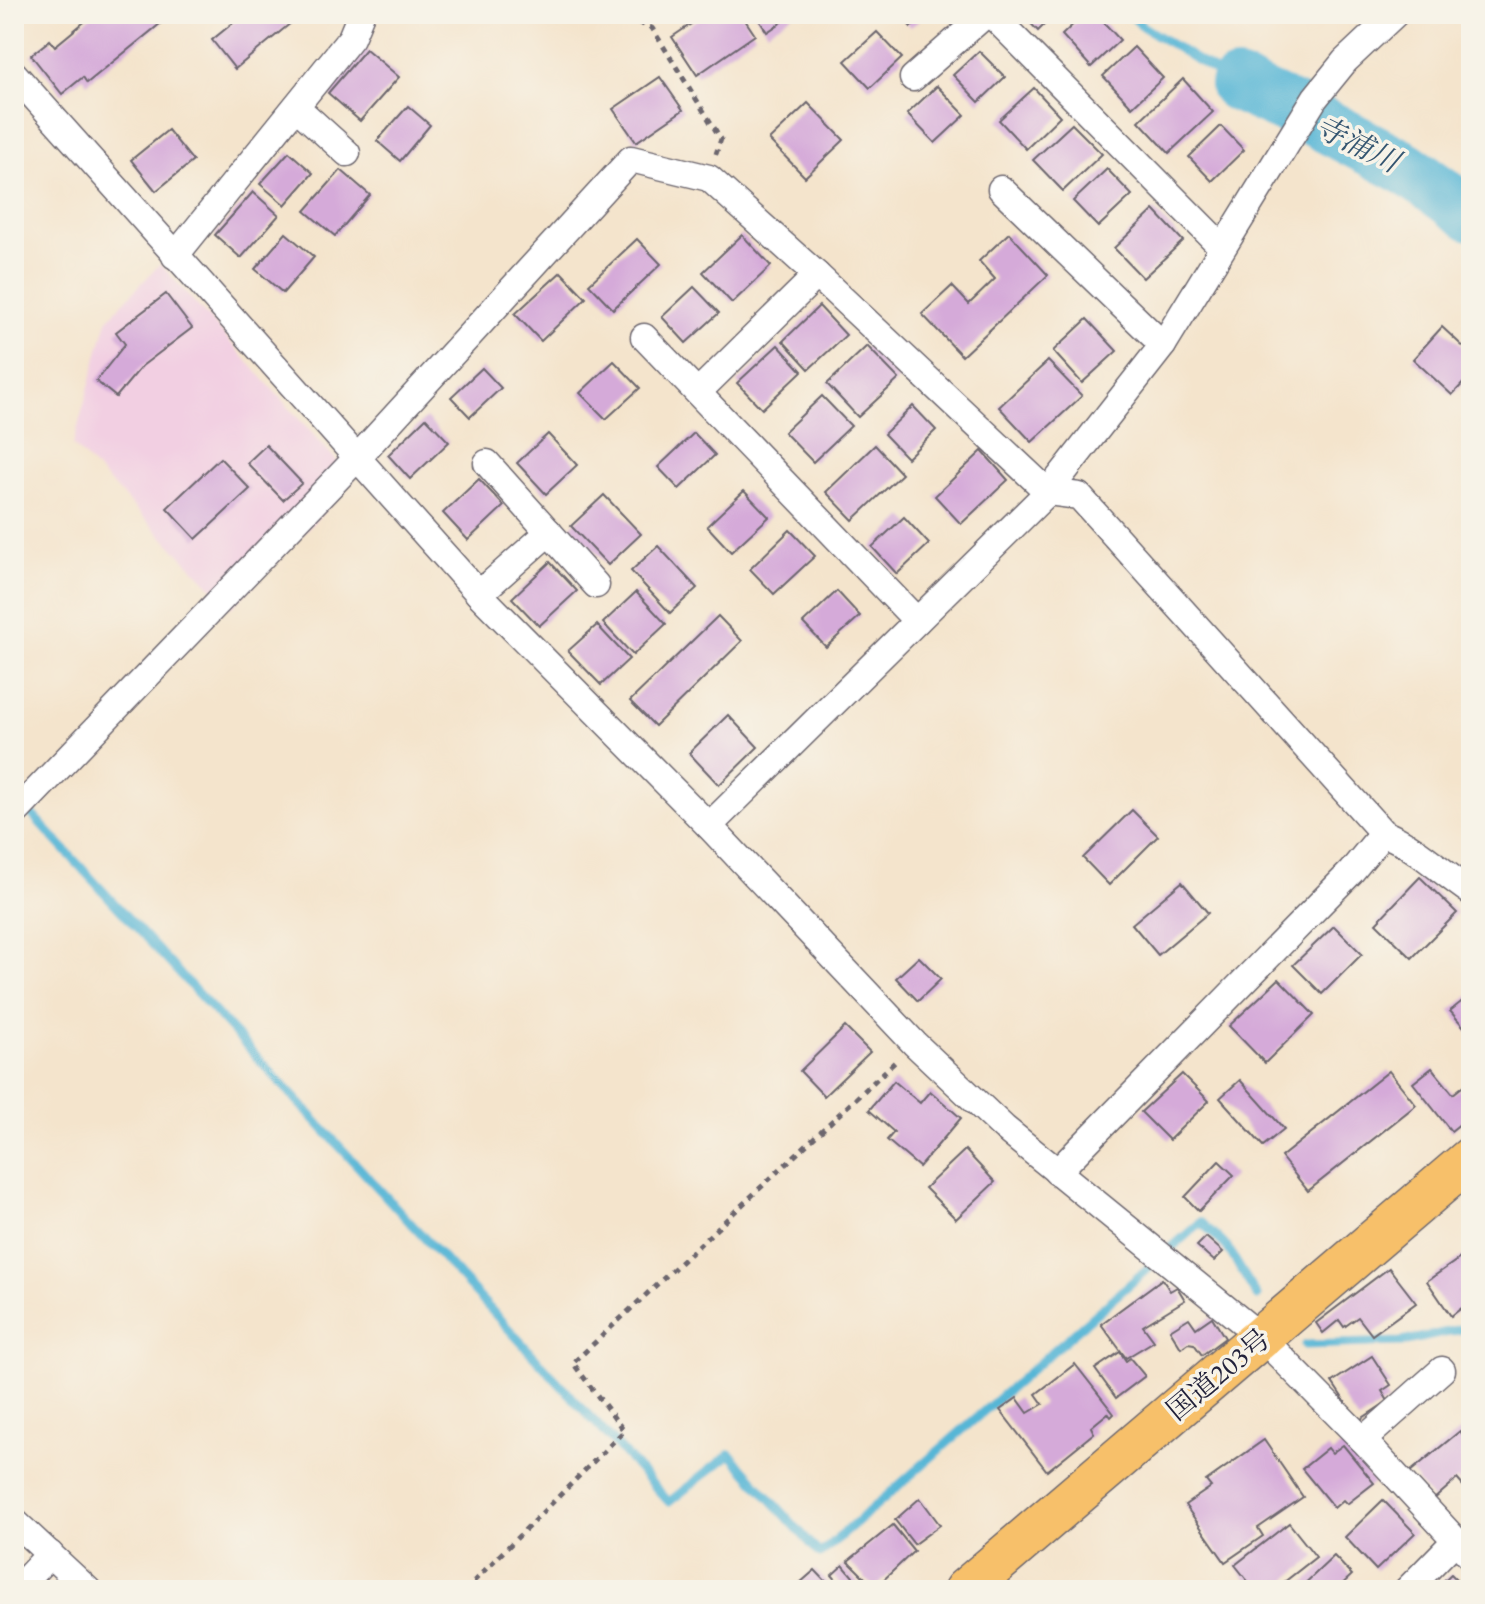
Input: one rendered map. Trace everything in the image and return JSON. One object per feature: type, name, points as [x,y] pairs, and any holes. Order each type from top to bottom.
[{"type":"highway","name":"国道203号","points":[[965,1590],[1471,1158]]},
{"type":"street","points":[[175,256],[351,38],[361,14]]},
{"type":"street","points":[[913,78],[988,14],[1222,247]]},
{"type":"street","points":[[709,826],[1048,492],[1163,345],[1315,98],[1345,61],[1395,14]]},
{"type":"street","points":[[14,74],[479,594],[709,826],[915,1044],[1004,1128],[1261,1337],[1363,1440],[1463,1548],[1407,1590]]},
{"type":"street","points":[[296,107],[347,153]]},
{"type":"street","points":[[20,808],[356,459],[631,159],[709,178],[1048,492],[1079,496],[1383,833],[1405,842],[1471,892]]},
{"type":"street","points":[[1001,189],[1163,345]]},
{"type":"street","points":[[698,392],[817,275]]},
{"type":"street","points":[[644,337],[917,621]]},
{"type":"street","points":[[487,463],[596,585]]},
{"type":"street","points":[[479,594],[549,532]]},
{"type":"street","points":[[1057,1172],[1351,872],[1383,833]]},
{"type":"street","points":[[1363,1440],[1442,1370]]},
{"type":"street","points":[[14,1521],[88,1590]]},
{"type":"street","points":[[16,1590],[50,1554]]},
{"type":"path","points":[[616,14],[652,28],[721,139],[709,178]]},
{"type":"path","points":[[465,1590],[624,1431],[573,1363],[915,1044]]},
{"type":"shaded area","points":[[160,264],[354,480],[232,608],[73,445],[107,320]]},
{"type":"building","points":[[94,14],[154,14],[161,23],[87,83],[83,77],[62,94],[31,55],[50,40],[55,46]]},
{"type":"building","points":[[244,14],[293,14],[297,18],[235,69],[212,40]]},
{"type":"building","points":[[706,14],[741,14],[755,35],[697,75],[672,37]]},
{"type":"building","points":[[755,14],[794,14],[767,32]]},
{"type":"building","points":[[899,14],[925,14],[911,27]]},
{"type":"building","points":[[1022,14],[1055,14],[1038,31]]},
{"type":"building","points":[[1084,14],[1096,14],[1120,40],[1091,67],[1062,35]]},
{"type":"building","points":[[877,32],[902,58],[870,88],[845,61]]},
{"type":"building","points":[[1134,47],[1163,78],[1132,107],[1103,76]]},
{"type":"building","points":[[366,49],[399,77],[360,121],[328,93]]},
{"type":"building","points":[[979,51],[1005,77],[979,102],[953,75]]},
{"type":"building","points":[[660,77],[683,110],[636,142],[613,109]]},
{"type":"building","points":[[1183,79],[1213,112],[1169,153],[1139,121]]},
{"type":"building","points":[[937,86],[965,115],[935,143],[907,114]]},
{"type":"building","points":[[1034,88],[1060,116],[1026,149],[999,120]]},
{"type":"building","points":[[808,103],[844,140],[805,177],[769,140]]},
{"type":"building","points":[[408,106],[430,125],[400,161],[377,141]]},
{"type":"building","points":[[1072,124],[1102,154],[1063,191],[1033,160]]},
{"type":"building","points":[[1221,126],[1244,150],[1212,181],[1189,157]]},
{"type":"building","points":[[168,130],[193,161],[156,191],[131,160]]},
{"type":"building","points":[[289,152],[313,173],[285,205],[260,184]]},
{"type":"building","points":[[1107,169],[1132,195],[1098,227],[1073,201]]},
{"type":"building","points":[[341,170],[370,195],[335,236],[305,211]]},
{"type":"building","points":[[253,192],[279,215],[241,258],[215,235]]},
{"type":"building","points":[[1154,210],[1183,241],[1143,278],[1114,248]]},
{"type":"building","points":[[286,233],[314,257],[283,293],[255,269]]},
{"type":"building","points":[[1009,233],[1048,275],[962,356],[922,314],[952,286],[969,304],[995,279],[979,261]]},
{"type":"building","points":[[742,235],[771,266],[732,303],[703,272]]},
{"type":"building","points":[[637,239],[661,264],[613,309],[589,284]]},
{"type":"building","points":[[561,272],[586,298],[541,341],[515,314]]},
{"type":"building","points":[[694,287],[719,313],[686,343],[662,317]]},
{"type":"building","points":[[166,294],[192,328],[142,366],[116,397],[96,381],[125,344],[116,332]]},
{"type":"building","points":[[819,306],[846,335],[809,369],[783,341]]},
{"type":"building","points":[[1087,319],[1117,351],[1082,383],[1053,351]]},
{"type":"building","points":[[1442,327],[1471,354],[1471,375],[1452,395],[1413,359]]},
{"type":"building","points":[[778,345],[802,371],[762,409],[737,383]]},
{"type":"building","points":[[867,346],[899,379],[858,417],[827,384]]},
{"type":"building","points":[[614,361],[640,388],[606,419],[580,393]]},
{"type":"building","points":[[1048,361],[1082,396],[1032,442],[999,407]]},
{"type":"building","points":[[482,368],[501,388],[470,417],[451,397]]},
{"type":"building","points":[[822,396],[851,426],[813,462],[784,432]]},
{"type":"building","points":[[913,406],[936,430],[907,458],[884,434]]},
{"type":"building","points":[[426,418],[449,442],[410,479],[388,455]]},
{"type":"building","points":[[694,433],[715,455],[679,489],[658,467]]},
{"type":"building","points":[[548,434],[577,465],[546,494],[517,463]]},
{"type":"building","points":[[266,445],[302,483],[283,500],[247,463]]},
{"type":"building","points":[[875,445],[902,474],[853,520],[826,492]]},
{"type":"building","points":[[982,451],[1008,480],[961,524],[935,496]]},
{"type":"building","points":[[220,458],[250,489],[196,539],[167,508]]},
{"type":"building","points":[[479,479],[504,506],[468,540],[443,513]]},
{"type":"building","points":[[744,491],[769,517],[731,552],[707,526]]},
{"type":"building","points":[[604,495],[641,534],[608,565],[571,526]]},
{"type":"building","points":[[904,517],[929,544],[897,574],[872,547]]},
{"type":"building","points":[[790,530],[815,556],[774,594],[750,569]]},
{"type":"building","points":[[658,546],[697,588],[670,613],[631,571]]},
{"type":"building","points":[[550,562],[577,591],[539,626],[512,598]]},
{"type":"building","points":[[837,591],[860,616],[826,647],[803,623]]},
{"type":"building","points":[[636,592],[666,624],[633,655],[603,623]]},
{"type":"building","points":[[718,616],[742,641],[655,726],[630,701]]},
{"type":"building","points":[[597,625],[629,659],[601,685],[568,651]]},
{"type":"building","points":[[728,715],[758,747],[719,785],[689,753]]},
{"type":"building","points":[[1132,810],[1158,836],[1109,885],[1083,858]]},
{"type":"building","points":[[1420,877],[1457,913],[1412,958],[1376,923]]},
{"type":"building","points":[[1182,882],[1208,913],[1158,955],[1132,924]]},
{"type":"building","points":[[1334,926],[1362,954],[1322,994],[1293,965]]},
{"type":"building","points":[[919,957],[941,979],[918,1001],[896,978]]},
{"type":"building","points":[[1279,979],[1314,1015],[1265,1063],[1229,1026]]},
{"type":"building","points":[[1471,994],[1471,1035],[1450,1011]]},
{"type":"building","points":[[845,1027],[870,1052],[824,1096],[800,1071]]},
{"type":"building","points":[[1432,1068],[1453,1094],[1471,1080],[1471,1115],[1451,1131],[1413,1083]]},
{"type":"building","points":[[1389,1071],[1416,1105],[1308,1191],[1281,1157]]},
{"type":"building","points":[[1182,1074],[1209,1101],[1169,1140],[1141,1112]]},
{"type":"building","points":[[1240,1080],[1284,1129],[1263,1146],[1220,1098]]},
{"type":"building","points":[[894,1081],[920,1103],[930,1091],[961,1118],[919,1167],[887,1140],[894,1132],[869,1110]]},
{"type":"building","points":[[965,1150],[995,1182],[956,1219],[925,1188]]},
{"type":"building","points":[[1219,1161],[1234,1175],[1199,1211],[1185,1197]]},
{"type":"building","points":[[1206,1237],[1223,1252],[1214,1261],[1197,1246]]},
{"type":"building","points":[[1466,1254],[1471,1261],[1471,1301],[1451,1316],[1427,1281]]},
{"type":"building","points":[[1389,1268],[1416,1303],[1372,1335],[1358,1317],[1344,1327],[1339,1320],[1323,1333],[1316,1323]]},
{"type":"building","points":[[1162,1279],[1170,1291],[1177,1287],[1185,1300],[1143,1326],[1154,1341],[1126,1358],[1101,1324]]},
{"type":"building","points":[[1212,1317],[1225,1338],[1202,1355],[1194,1344],[1188,1343],[1181,1348],[1170,1330],[1189,1318],[1196,1328]]},
{"type":"building","points":[[1120,1352],[1126,1361],[1130,1358],[1145,1376],[1116,1398],[1095,1369]]},
{"type":"building","points":[[1372,1356],[1391,1385],[1382,1391],[1388,1401],[1358,1421],[1332,1382]]},
{"type":"building","points":[[1075,1364],[1114,1414],[1111,1417],[1108,1413],[1091,1427],[1094,1433],[1047,1471],[1000,1410],[1017,1398],[1028,1413],[1043,1404],[1036,1394]]},
{"type":"building","points":[[1460,1431],[1471,1444],[1471,1483],[1465,1488],[1457,1479],[1433,1500],[1410,1472]]},
{"type":"building","points":[[1264,1440],[1303,1497],[1258,1528],[1263,1536],[1225,1562],[1185,1505],[1211,1487],[1206,1481]]},
{"type":"building","points":[[1343,1445],[1374,1483],[1347,1504],[1343,1500],[1334,1508],[1302,1469],[1328,1448],[1332,1453]]},
{"type":"building","points":[[920,1498],[940,1525],[914,1544],[895,1520]]},
{"type":"building","points":[[1383,1500],[1415,1533],[1376,1570],[1345,1537]]},
{"type":"building","points":[[1289,1523],[1316,1557],[1274,1590],[1255,1590],[1235,1565]]},
{"type":"building","points":[[893,1525],[914,1551],[875,1588],[848,1561]]},
{"type":"building","points":[[1334,1556],[1352,1575],[1336,1590],[1298,1590]]},
{"type":"building","points":[[843,1565],[864,1590],[845,1590],[832,1575]]},
{"type":"building","points":[[815,1570],[834,1590],[792,1590]]},
{"type":"building","points":[[1451,1574],[1467,1590],[1434,1590]]},
{"type":"waterway","points":[[1130,14],[1142,26],[1237,85]]},
{"type":"waterway","name":"寺浦川","points":[[1237,85],[1309,117],[1406,168],[1471,214]]},
{"type":"waterway","points":[[14,795],[669,1502],[730,1454],[820,1554],[1201,1222],[1227,1247],[1257,1296]]},
{"type":"waterway","points":[[1305,1345],[1402,1342],[1471,1327]]}]
